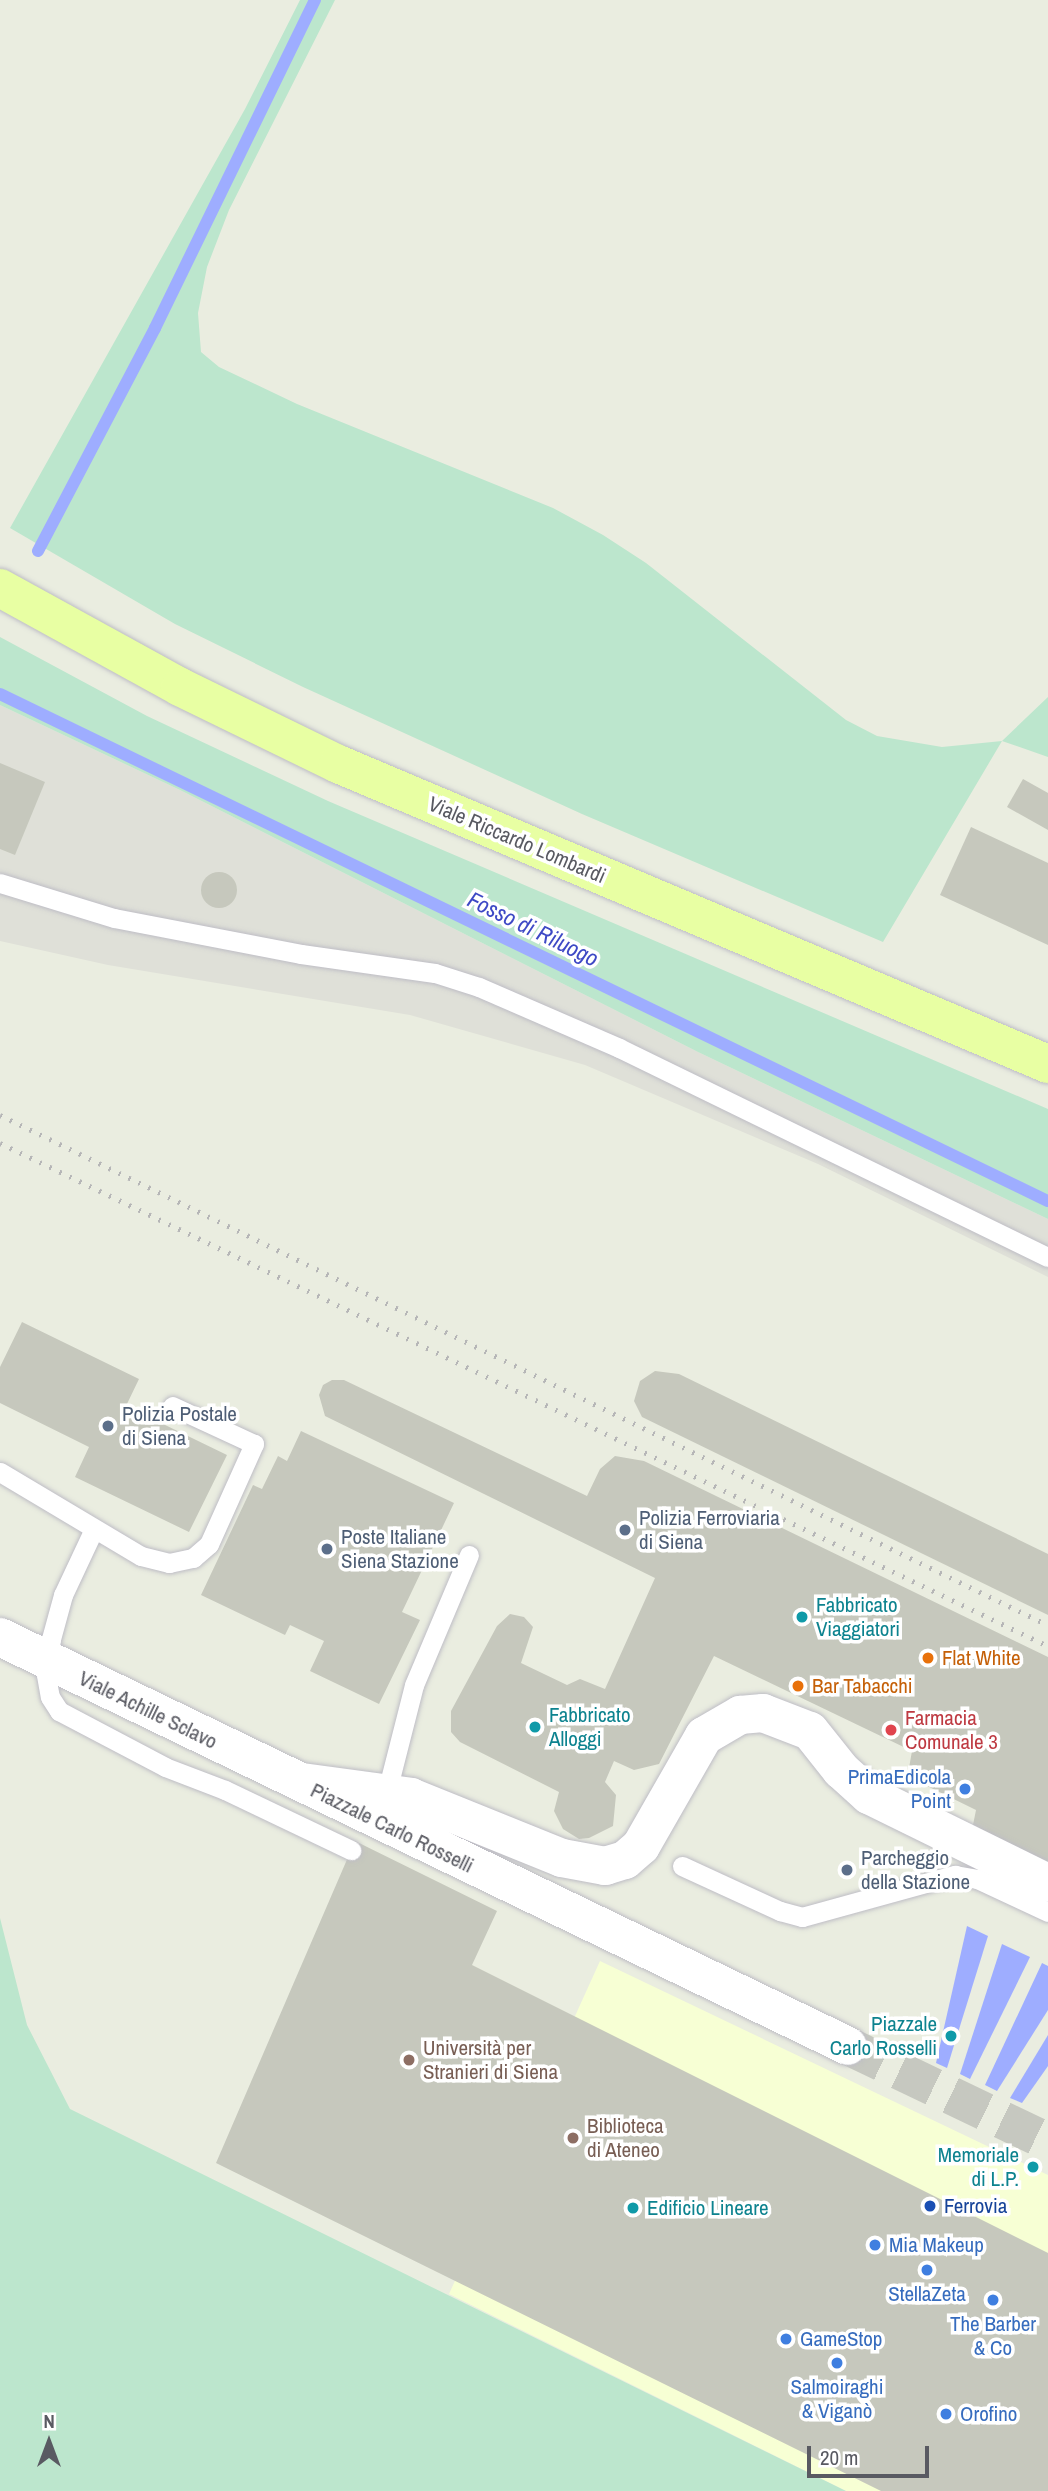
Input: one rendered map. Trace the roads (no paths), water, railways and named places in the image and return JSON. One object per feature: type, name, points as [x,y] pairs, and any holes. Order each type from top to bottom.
[{"type":"main road","name":"Viale Riccardo Lombardi","points":[[0,588],[180,687],[338,764],[1048,1064]]},
{"type":"main road","name":"Viale Achille Sclavo","points":[[1,1637],[293,1781]]},
{"type":"main road","name":"Piazzale Carlo Rosselli","points":[[293,1781],[387,1791],[562,1858],[605,1866],[625,1860],[641,1846],[704,1736],[718,1723],[740,1715],[763,1713],[810,1731],[841,1770],[869,1795],[1048,1883]]},
{"type":"main road","name":"Piazzale Carlo Rosselli","points":[[293,1781],[848,2046]]},
{"type":"lane","points":[[0,883],[126,921],[455,978],[620,1048],[1048,1257]]},
{"type":"lane","points":[[0,1472],[93,1531],[141,1556],[169,1563],[193,1558],[209,1544],[254,1444],[172,1406]]},
{"type":"lane","points":[[93,1531],[63,1595],[48,1660],[50,1697],[71,1719],[351,1850]]},
{"type":"lane","points":[[387,1791],[414,1685],[469,1555]]},
{"type":"lane","points":[[682,1866],[802,1917],[955,1875],[977,1879],[1048,1912]]},
{"type":"water","points":[[967,1926],[988,1936],[947,2068],[936,2063]]},
{"type":"water","points":[[1002,1944],[1030,1957],[970,2079],[960,2074]]},
{"type":"water","points":[[1042,1963],[1048,1966],[1048,2010],[997,2091],[985,2085]]},
{"type":"water","points":[[1048,2035],[1048,2066],[1022,2103],[1010,2098]]},
{"type":"waterway","points":[[38,551],[155,328],[315,0]]},
{"type":"waterway","name":"Fosso di Riluogo","points":[[0,694],[1048,1201]]},
{"type":"tunnel","points":[[848,2046],[1048,2142]]},
{"type":"railway","points":[[0,1115],[1048,1625]]},
{"type":"railway","points":[[0,1143],[1048,1646]]},
{"type":"place","name":"Polizia Postale di Siena","points":[[108,1426]]},
{"type":"place","name":"Polizia Ferroviaria di Siena","points":[[625,1530]]},
{"type":"place","name":"Poste Italiane Siena Stazione","points":[[327,1549]]},
{"type":"place","name":"Fabbricato Viaggiatori","points":[[802,1617]]},
{"type":"place","name":"Flat White","points":[[928,1658]]},
{"type":"place","name":"Bar Tabacchi","points":[[798,1686]]},
{"type":"place","name":"Fabbricato Alloggi","points":[[535,1727]]},
{"type":"place","name":"Farmacia Comunale 3","points":[[891,1730]]},
{"type":"place","name":"PrimaEdicola Point","points":[[965,1789]]},
{"type":"place","name":"Parcheggio della Stazione","points":[[847,1870]]},
{"type":"place","name":"Piazzale Carlo Rosselli","points":[[951,2036]]},
{"type":"place","name":"Università per Stranieri di Siena","points":[[409,2060]]},
{"type":"place","name":"Biblioteca di Ateneo","points":[[573,2138]]},
{"type":"place","name":"Memoriale di L.P.","points":[[1033,2167]]},
{"type":"place","name":"Ferrovia","points":[[930,2206]]},
{"type":"place","name":"Edificio Lineare","points":[[633,2208]]},
{"type":"place","name":"Mia Makeup","points":[[875,2245]]},
{"type":"place","name":"StellaZeta","points":[[927,2270]]},
{"type":"place","name":"The Barber & Co","points":[[993,2300]]},
{"type":"place","name":"GameStop","points":[[786,2339]]},
{"type":"place","name":"Salmoiraghi & Viganò","points":[[837,2363]]},
{"type":"place","name":"Orofino","points":[[946,2414]]}]
